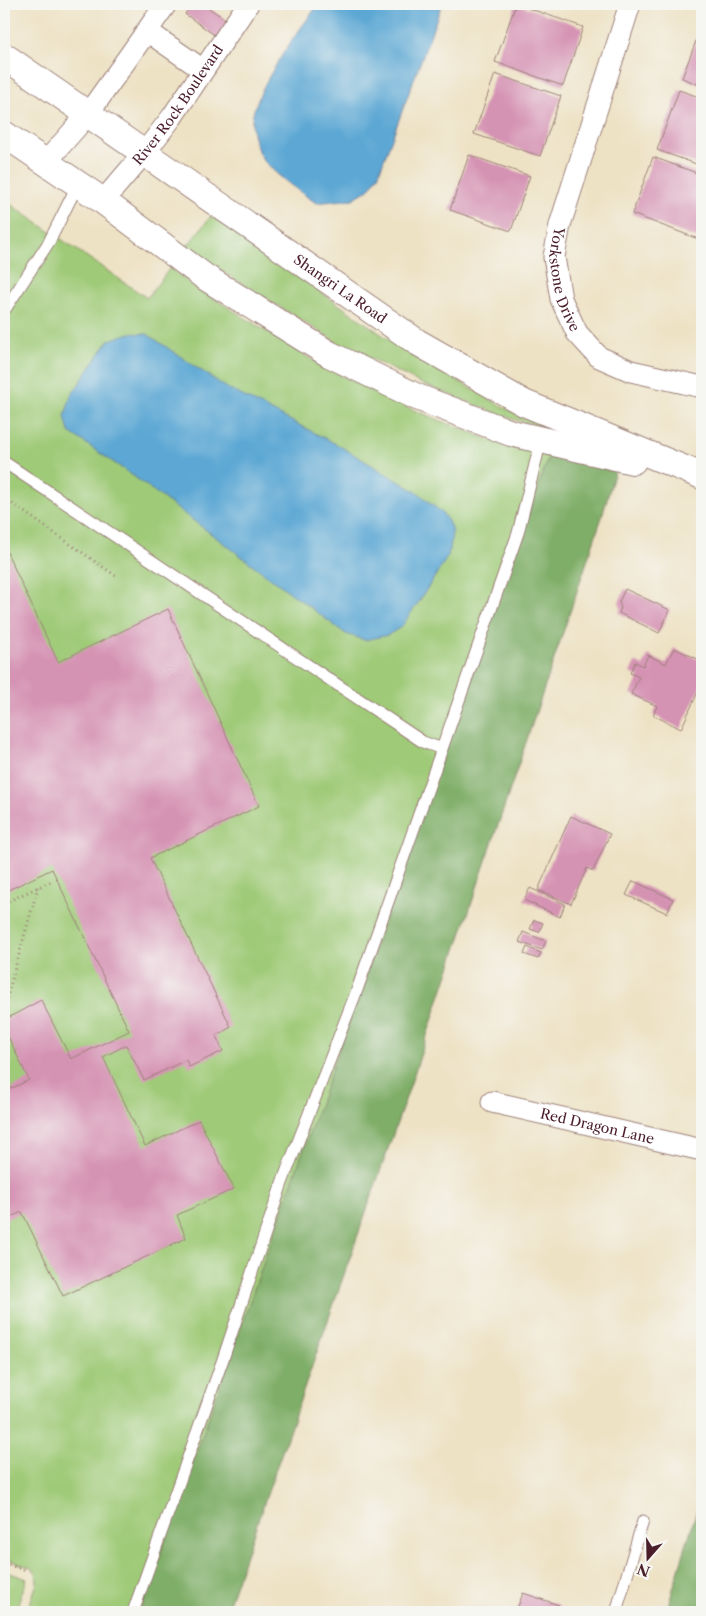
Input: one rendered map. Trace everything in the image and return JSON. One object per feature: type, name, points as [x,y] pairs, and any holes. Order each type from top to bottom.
[{"type":"street","points":[[46,162],[88,114],[166,4]]},
{"type":"street","name":"River Rock Boulevard","points":[[103,201],[145,152],[172,116],[248,4]]},
{"type":"street","name":"Yorkstone Drive","points":[[630,4],[560,224],[554,257],[561,299],[577,333],[599,357],[631,371],[702,387]]},
{"type":"street","points":[[147,31],[203,70]]},
{"type":"street","name":"Shangri La Road","points":[[4,56],[417,342],[524,403],[702,476]]},
{"type":"street","name":"Shangri La Road","points":[[4,134],[103,201],[205,277],[329,354],[417,397],[511,433],[702,476]]},
{"type":"street","name":"Red Dragon Lane","points":[[492,1102],[702,1150]]},
{"type":"lane","points":[[4,311],[49,242],[78,184]]},
{"type":"lane","points":[[133,1612],[223,1359],[282,1183],[357,990],[518,533],[541,440]]},
{"type":"lane","points":[[4,462],[423,742],[442,749]]},
{"type":"lane","points":[[616,1612],[643,1521]]},
{"type":"path","points":[[4,498],[116,576]]},
{"type":"path","points":[[4,903],[54,880]]},
{"type":"path","points":[[4,1008],[38,887]]},
{"type":"path","points":[[4,1248],[11,1228]]},
{"type":"path","points":[[4,1563],[27,1571]]},
{"type":"green space","points":[[4,200],[147,298],[170,268],[197,288],[322,366],[411,409],[506,446],[549,456],[140,1612],[27,1612],[37,1583],[36,1572],[31,1568],[4,1558]]},
{"type":"green space","points":[[211,216],[410,354],[518,415],[547,427],[515,420],[422,384],[335,341],[212,265],[187,246]]},
{"type":"green space","points":[[549,456],[615,471],[601,520],[409,1089],[226,1612],[140,1612]]},
{"type":"green space","points":[[702,1493],[702,1612],[666,1612]]},
{"type":"green space","points":[[4,1571],[27,1579],[15,1612],[4,1612]]},
{"type":"water","points":[[319,4],[442,4],[378,176],[369,189],[353,199],[316,203],[283,179],[265,162],[255,142],[252,119],[261,91],[290,43]]},
{"type":"water","points":[[130,333],[147,334],[227,388],[338,445],[420,494],[443,514],[452,532],[448,556],[401,627],[388,635],[365,640],[346,634],[132,475],[69,432],[65,416],[71,396],[109,340]]},
{"type":"building","points":[[192,4],[203,4],[231,23],[220,39],[185,14]]},
{"type":"building","points":[[516,4],[583,27],[563,86],[495,62]]},
{"type":"building","points":[[702,25],[702,86],[682,78]]},
{"type":"building","points":[[495,74],[561,96],[540,156],[474,134]]},
{"type":"building","points":[[679,90],[702,98],[702,166],[657,150]]},
{"type":"building","points":[[469,155],[530,176],[511,231],[450,210]]},
{"type":"building","points":[[653,157],[702,175],[701,240],[632,214]]},
{"type":"building","points":[[4,546],[58,662],[168,609],[259,806],[150,858],[231,1027],[216,1036],[223,1051],[189,1067],[186,1060],[144,1080],[126,1045],[103,1057],[145,1146],[199,1120],[234,1189],[177,1215],[186,1238],[63,1296],[22,1212],[4,1220],[4,1092],[29,1080],[4,1028],[4,1020],[41,1000],[71,1059],[129,1031],[52,869],[4,892]]},
{"type":"building","points":[[625,589],[670,610],[659,633],[619,613],[621,608],[619,602]]},
{"type":"building","points":[[674,648],[702,661],[702,683],[681,729],[653,715],[657,706],[631,694],[639,677],[630,673],[635,662],[643,666],[648,655],[666,664]]},
{"type":"building","points":[[571,816],[610,834],[593,871],[587,868],[571,904],[538,890]]},
{"type":"building","points":[[633,881],[673,899],[667,913],[626,895]]},
{"type":"building","points":[[530,888],[565,904],[560,917],[524,900]]},
{"type":"building","points":[[534,920],[543,923],[539,932],[530,929]]},
{"type":"building","points":[[523,932],[546,941],[542,950],[519,942]]},
{"type":"building","points":[[527,947],[541,953],[538,959],[524,954]]},
{"type":"building","points":[[523,1593],[559,1605],[557,1612],[516,1612]]}]
